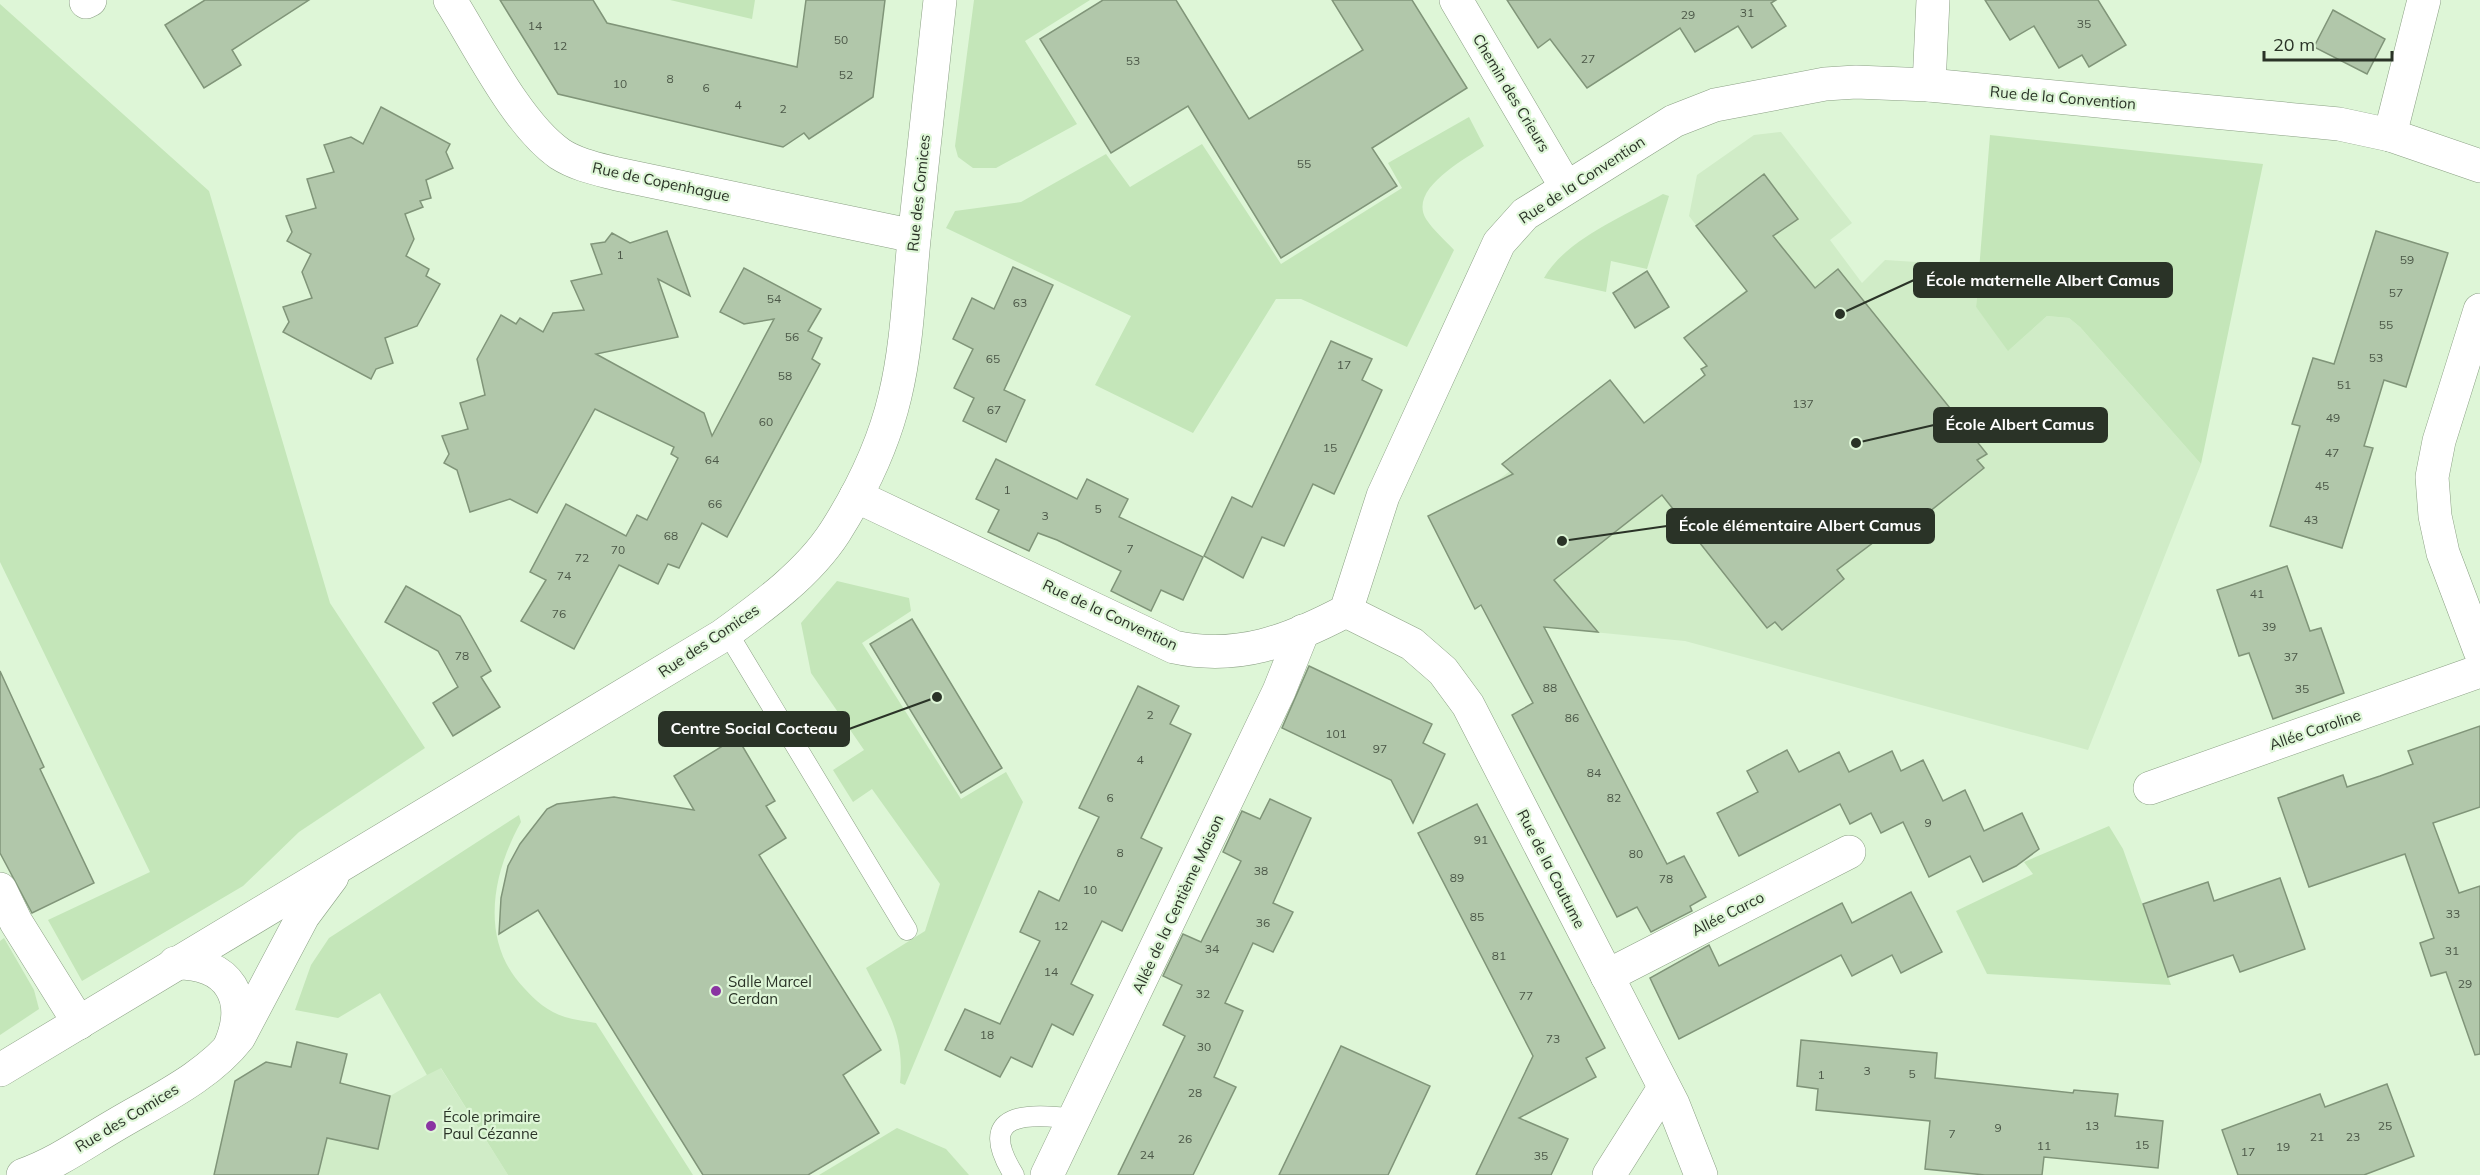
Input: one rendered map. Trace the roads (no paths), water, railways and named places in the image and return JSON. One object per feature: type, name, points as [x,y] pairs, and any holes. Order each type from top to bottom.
[{"type":"street","name":"Rue de Copenhague","points":[[450,0],[528,126],[561,155],[585,166],[617,174],[914,236]]},
{"type":"street","name":"Rue des Comices","points":[[0,1070],[727,632],[771,599],[812,560],[834,534],[856,496],[877,450],[895,397],[905,332],[940,0]]},
{"type":"street","name":"Chemin des Crieurs","points":[[1456,0],[1566,187]]},
{"type":"street","points":[[1929,85],[1933,0]]},
{"type":"street","points":[[2390,135],[2424,0]]},
{"type":"street","name":"Rue de la Convention","points":[[856,496],[1174,647],[1203,653],[1239,651],[1303,631],[1346,611],[1383,496],[1488,262],[1512,226],[1566,187],[1674,121],[1715,105],[1826,84],[1929,85],[2339,124],[2390,135],[2480,166]]},
{"type":"street","points":[[2480,310],[2439,441],[2432,477],[2434,516],[2443,553],[2480,651]]},
{"type":"street","name":"Rue de la Coutume","points":[[1346,611],[1412,644],[1450,680],[1468,705],[1664,1088],[1701,1175]]},
{"type":"street","name":"Allée de la Centième Maison","points":[[1047,1175],[1076,1119],[1279,691],[1303,631]]},
{"type":"street","name":"Allée Caroline","points":[[2150,788],[2480,671]]},
{"type":"street","name":"Allée Carco","points":[[1607,976],[1849,852]]},
{"type":"street","name":"Rue des Comices","points":[[23,1175],[42,1168],[132,1115],[199,1074],[226,1053],[239,1037],[303,916],[321,889],[344,864]]},
{"type":"street","points":[[0,889],[16,922],[79,1023]]},
{"type":"street","points":[[175,963],[205,966],[232,985],[237,998],[238,1014],[236,1033],[226,1053]]},
{"type":"street","points":[[1609,1175],[1664,1088]]},
{"type":"lane","points":[[727,632],[907,930]]},
{"type":"lane","points":[[1014,1175],[1000,1146],[999,1134],[1003,1127],[1011,1120],[1044,1115],[1076,1119]]},
{"type":"place","name":"École maternelle Albert Camus","points":[[1840,314]]},
{"type":"place","name":"École Albert Camus","points":[[1856,443]]},
{"type":"place","name":"École élémentaire Albert Camus","points":[[1562,541]]},
{"type":"place","name":"Centre Social Cocteau","points":[[937,697]]},
{"type":"place","name":"Salle Marcel Cerdan","points":[[716,991]]},
{"type":"place","name":"École primaire Paul Cézanne","points":[[431,1126]]}]
